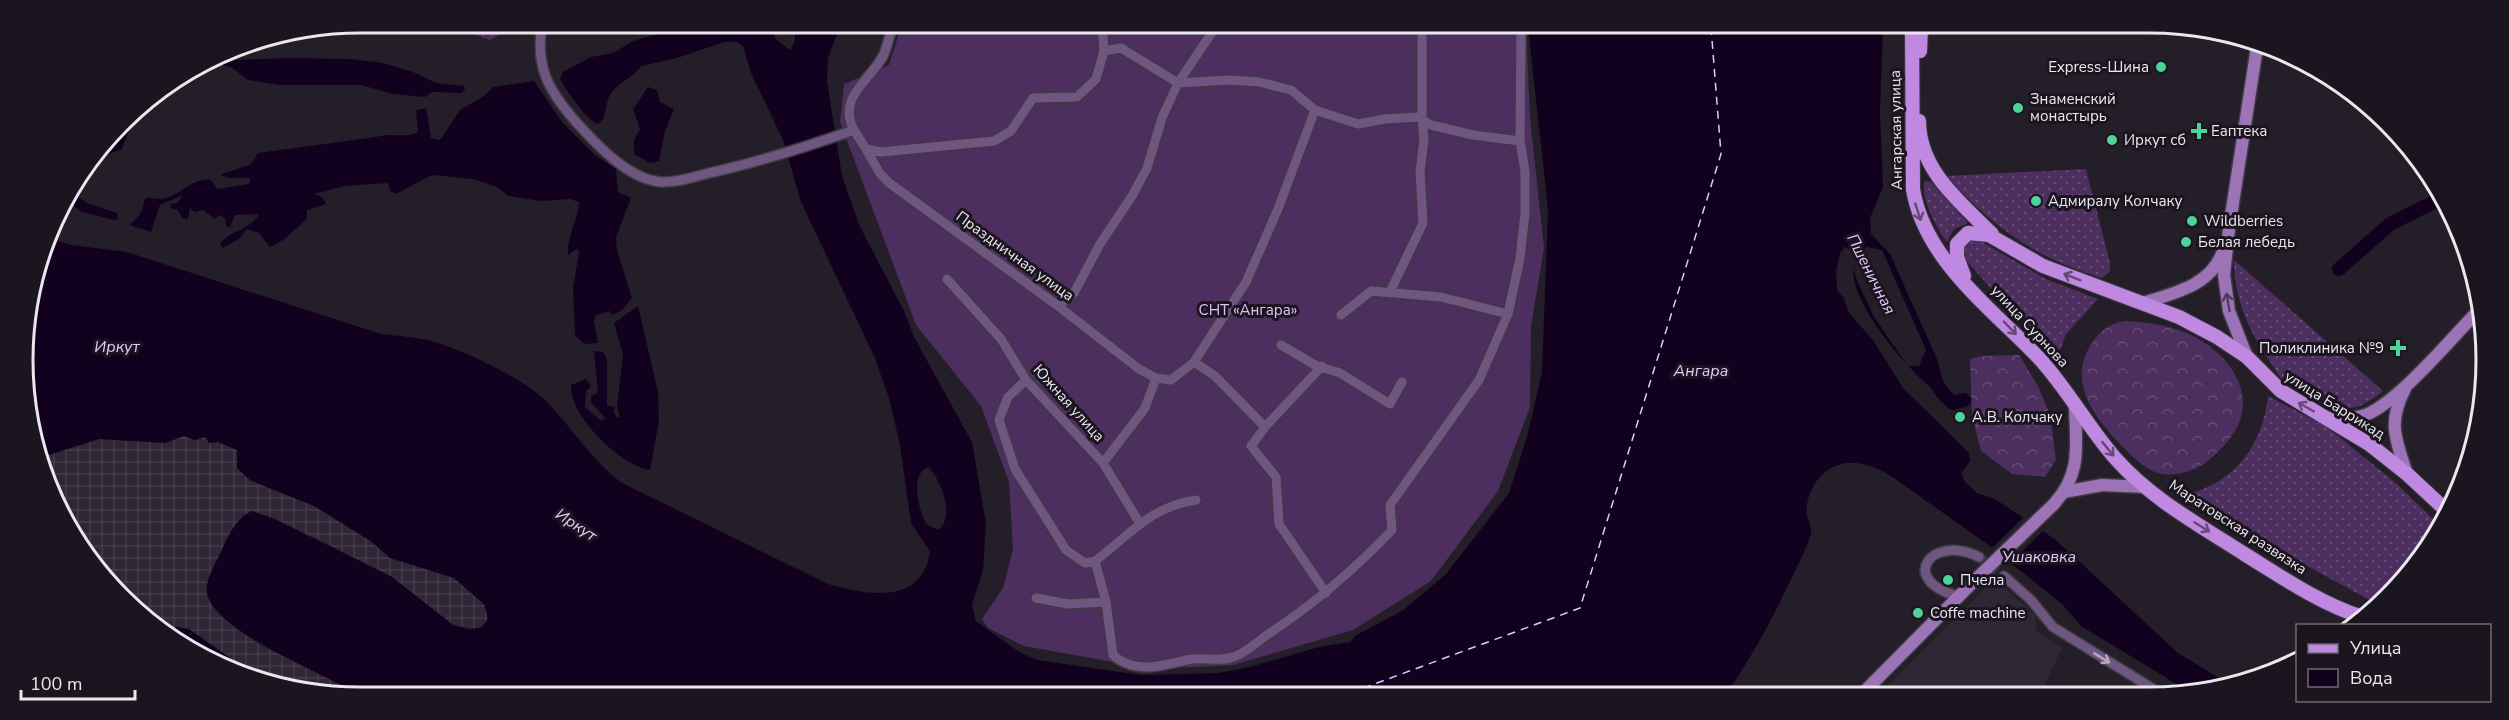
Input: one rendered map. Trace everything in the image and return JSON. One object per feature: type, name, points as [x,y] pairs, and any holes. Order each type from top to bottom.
[{"type":"main road","name":"Ангарская улица","points":[[1912,33],[1911,162],[1915,203],[1933,244],[1969,286]]},
{"type":"main road","name":"Ангарская улица","points":[[1921,33],[1919,127],[1925,155],[1947,189],[1998,240]]},
{"type":"main road","points":[[2247,357],[2229,312],[2226,291],[2229,230],[2256,51]]},
{"type":"main road","points":[[2143,303],[2182,291],[2212,271],[2222,254],[2229,230]]},
{"type":"main road","points":[[1969,286],[1957,257],[1958,241],[1965,234],[1975,232],[1998,240],[2043,266],[2143,303],[2202,328],[2247,357]]},
{"type":"main road","name":"улица Сурнова","points":[[1969,286],[2047,367],[2064,390]]},
{"type":"main road","points":[[2329,418],[2352,418],[2368,414],[2409,381],[2473,316]]},
{"type":"main road","name":"улица Баррикад","points":[[2247,357],[2281,391],[2369,444],[2407,474],[2441,506]]},
{"type":"main road","points":[[2407,474],[2394,433],[2394,418],[2397,404],[2409,381]]},
{"type":"main road","name":"Маратовская развязка","points":[[2064,390],[2116,459],[2146,487],[2181,514],[2291,582],[2354,614]]},
{"type":"main road","points":[[1869,687],[2064,492],[2073,473],[2076,459],[2075,407]]},
{"type":"main road","points":[[2064,492],[2102,485],[2146,487]]},
{"type":"street","points":[[541,33],[539,56],[553,94],[586,133],[627,170],[659,182],[676,181],[774,158],[850,132],[849,103],[878,64],[890,33]]},
{"type":"street","points":[[866,149],[897,152],[993,141],[1011,131],[1033,98],[1077,97],[1096,79],[1104,51],[1103,33]]},
{"type":"street","points":[[1058,306],[1074,293],[1100,244],[1147,168],[1162,118],[1178,83],[1212,33]]},
{"type":"street","points":[[1390,292],[1423,223],[1420,172],[1424,139],[1422,33]]},
{"type":"street","points":[[1095,561],[1106,602],[1113,655],[1129,666],[1148,667],[1188,660],[1216,661],[1236,656],[1326,592],[1360,564],[1392,530],[1390,505],[1479,380],[1508,314],[1520,258],[1525,213],[1525,171],[1520,141],[1521,33]]},
{"type":"street","points":[[1104,51],[1121,48],[1178,83],[1229,80],[1259,82],[1291,90],[1315,110],[1358,124],[1385,119],[1422,119],[1431,125],[1473,135],[1520,141]]},
{"type":"street","points":[[1102,463],[1145,408],[1156,378],[1171,380],[1194,362],[1246,282],[1278,209],[1315,110]]},
{"type":"street","name":"Праздничная улица","points":[[850,132],[866,149],[879,172],[888,182],[1058,306],[1139,369],[1156,378]]},
{"type":"street","name":"Южная улица","points":[[948,279],[1001,339],[1026,380],[1102,463],[1139,522]]},
{"type":"street","points":[[1341,315],[1371,291],[1441,297],[1508,314]]},
{"type":"street","points":[[1281,345],[1390,404],[1402,382]]},
{"type":"street","points":[[1194,362],[1215,376],[1265,427]]},
{"type":"street","points":[[1322,366],[1265,427],[1251,446],[1275,477],[1279,524],[1326,592]]},
{"type":"street","points":[[1026,380],[1008,397],[999,420],[1015,469],[1066,550],[1085,563],[1095,561],[1126,538],[1139,522],[1176,503],[1196,500]]},
{"type":"street","points":[[1958,596],[1940,591],[1930,581],[1925,569],[1928,559],[1936,553],[1946,551],[1979,557]]},
{"type":"street","points":[[2004,576],[2031,600],[2053,627],[2150,687]]},
{"type":"street","points":[[1036,598],[1068,604],[1106,602]]},
{"type":"shaded area","points":[[185,435],[197,440],[205,437],[210,443],[218,442],[237,450],[237,468],[249,480],[314,506],[372,542],[390,558],[454,578],[484,604],[488,612],[486,623],[477,629],[453,625],[392,577],[326,543],[252,511],[242,516],[212,605],[236,629],[263,647],[320,672],[344,686],[296,681],[255,670],[237,663],[189,629],[173,628],[144,606],[114,576],[88,542],[67,505],[47,455],[99,439],[165,443]]},
{"type":"shaded area","points":[[1995,579],[2035,615],[2037,632],[2062,648],[2043,687],[1886,687]]},
{"type":"green space","points":[[471,33],[503,33],[490,40]]},
{"type":"green space","name":"СНТ «Ангара»","points":[[899,33],[1526,33],[1530,118],[1544,248],[1531,327],[1530,407],[1498,491],[1431,581],[1353,630],[1233,665],[1152,669],[1024,646],[988,628],[982,619],[1003,588],[1013,549],[1009,482],[981,406],[916,325],[840,122],[844,84],[889,65]]},
{"type":"green space","points":[[2086,169],[2110,263],[2110,271],[2102,278],[2056,261],[2016,239],[1981,211],[1946,176]]},
{"type":"green space","points":[[1925,181],[1931,182],[1968,223],[1954,229],[1947,242],[1934,221],[1924,195]]},
{"type":"green space","points":[[1972,241],[1982,242],[2046,279],[2098,299],[2066,334],[2056,361],[1963,257],[1963,249]]},
{"type":"green space","points":[[2234,260],[2383,391],[2373,399],[2354,408],[2335,408],[2315,400],[2283,379],[2256,339],[2244,314],[2237,288]]},
{"type":"green space","points":[[2125,321],[2161,325],[2195,337],[2220,356],[2238,380],[2243,408],[2239,422],[2231,437],[2218,452],[2196,468],[2170,474],[2158,473],[2148,468],[2134,458],[2102,424],[2087,399],[2082,372],[2085,357],[2092,343],[2102,331]]},
{"type":"green space","points":[[2019,355],[2038,386],[2050,415],[2056,460],[2045,477],[2012,474],[1981,451],[1972,416],[1970,359],[1982,356]]},
{"type":"green space","points":[[2268,396],[2327,427],[2397,484],[2434,520],[2421,542],[2395,576],[2371,600],[2178,496],[2214,484],[2241,463],[2259,433]]},
{"type":"water","name":"Ангара","points":[[661,33],[774,33],[775,38],[791,49],[795,33],[838,33],[828,58],[827,81],[842,176],[860,227],[904,311],[914,337],[972,442],[986,524],[983,570],[972,605],[976,621],[1019,652],[1037,660],[1141,675],[1218,673],[1250,667],[1319,647],[1350,642],[1356,635],[1402,611],[1446,574],[1509,493],[1527,437],[1542,372],[1548,210],[1529,33],[1883,33],[1880,113],[1883,187],[1870,218],[1871,234],[1890,254],[1937,359],[1943,381],[1938,385],[1929,386],[1886,340],[1867,311],[1855,284],[1854,251],[1845,247],[1840,253],[1836,273],[1837,290],[1844,298],[1849,313],[1873,340],[1903,388],[1969,453],[1970,461],[1961,474],[1965,482],[1977,493],[1995,499],[2056,540],[2178,653],[2221,679],[2178,685],[2081,626],[2063,605],[1991,547],[1894,478],[1868,465],[1850,463],[1841,464],[1823,474],[1813,488],[1808,499],[1807,510],[1811,533],[1806,549],[1762,636],[1731,687],[343,686],[250,637],[216,610],[208,597],[207,586],[212,569],[232,529],[246,514],[252,511],[275,519],[392,577],[453,625],[468,629],[481,628],[488,619],[484,604],[454,578],[390,558],[372,542],[314,506],[250,480],[237,468],[237,450],[218,442],[209,443],[205,437],[194,440],[184,436],[165,443],[99,439],[47,455],[39,424],[33,360],[39,296],[56,240],[71,245],[127,252],[381,334],[429,340],[462,352],[522,382],[544,399],[601,464],[622,483],[828,584],[875,593],[905,589],[916,581],[925,569],[930,551],[911,523],[900,445],[889,398],[874,356],[801,202],[783,140],[751,73],[743,46],[737,42],[724,42],[677,58],[641,66],[612,92],[603,119],[598,124],[582,111],[560,79],[563,72],[591,57],[613,53],[633,41]],"holes":[[[928,467],[938,480],[946,508],[946,516],[938,530],[926,524],[917,493],[919,477]]]},
{"type":"water","points":[[351,59],[383,63],[413,72],[436,83],[464,86],[465,90],[461,93],[432,92],[425,97],[393,94],[361,85],[281,85],[248,80],[231,67],[220,65],[230,60]]},
{"type":"water","points":[[534,81],[562,122],[595,155],[616,169],[618,192],[631,198],[616,237],[617,250],[632,298],[622,310],[612,315],[610,311],[596,315],[594,320],[598,343],[584,344],[575,335],[573,288],[579,252],[577,249],[568,255],[568,248],[579,202],[570,199],[541,201],[508,196],[497,187],[473,179],[432,175],[396,194],[390,191],[388,183],[344,186],[314,194],[322,197],[326,204],[307,210],[307,219],[283,240],[270,247],[259,233],[247,229],[240,238],[223,248],[220,243],[252,223],[259,214],[235,215],[230,227],[226,226],[225,218],[219,215],[215,219],[203,210],[195,212],[190,208],[188,219],[182,218],[178,210],[170,208],[172,203],[176,204],[183,195],[160,205],[151,232],[129,225],[140,214],[144,200],[148,197],[166,198],[202,180],[211,180],[217,189],[249,184],[250,178],[230,178],[220,175],[251,164],[258,153],[387,135],[413,134],[418,132],[416,110],[426,108],[431,138],[440,140],[460,110],[484,96],[493,87]]},
{"type":"water","points":[[648,87],[657,90],[660,102],[674,109],[665,131],[659,161],[650,163],[634,154],[634,140],[640,129],[633,109]]},
{"type":"water","points":[[130,128],[122,149],[105,155]]},
{"type":"water","points":[[77,196],[87,203],[117,213],[118,219],[114,220],[82,212],[72,205]]},
{"type":"water","points":[[638,306],[658,392],[659,421],[650,470],[625,459],[599,438],[578,411],[571,385],[586,379],[591,386],[586,391],[585,407],[600,420],[606,419],[591,402],[591,396],[598,393],[594,351],[603,352],[607,359],[607,406],[615,407],[614,412],[617,418],[620,417],[617,407],[623,355],[614,323]]},
{"type":"water","points":[[174,629],[189,629],[237,663],[196,643]]},
{"type":"pier","points":[[1867,247],[1882,250],[1926,350],[1919,366],[1908,366],[1874,317],[1856,278],[1853,264],[1857,253]]},
{"type":"pier","points":[[2024,517],[2044,530],[2008,565],[1990,550]]},
{"type":"waterway","name":"Пшеничная","points":[[2339,269],[2390,224],[2435,202]]},
{"type":"waterway","name":"Пшеничная","points":[[1928,372],[1945,396],[1953,403],[1964,400]]},
{"type":"ferry route","points":[[1366,687],[1580,608],[1721,154],[1711,33]]},
{"type":"tunnel","points":[[1979,557],[2004,576]]},
{"type":"place","name":"Express-Шина","points":[[2161,67]]},
{"type":"place","name":"Знаменский монастырь","points":[[2018,108]]},
{"type":"place","name":"Еаптека","points":[[2199,131]]},
{"type":"place","name":"Иркут сб","points":[[2112,140]]},
{"type":"place","name":"Адмиралу Колчаку","points":[[2036,201]]},
{"type":"place","name":"Wildberries","points":[[2192,221]]},
{"type":"place","name":"Белая лебедь","points":[[2186,242]]},
{"type":"place","name":"Поликлиника №9","points":[[2398,348]]},
{"type":"place","name":"А.В. Колчаку","points":[[1960,417]]},
{"type":"place","name":"Пчела","points":[[1948,580]]},
{"type":"place","name":"Coffe machine","points":[[1918,613]]},
{"type":"water label","name":"Иркут","points":[[117,347]]},
{"type":"water label","name":"Иркут","points":[[576,525]]},
{"type":"water label","name":"Ушаковка","points":[[2039,557]]}]
